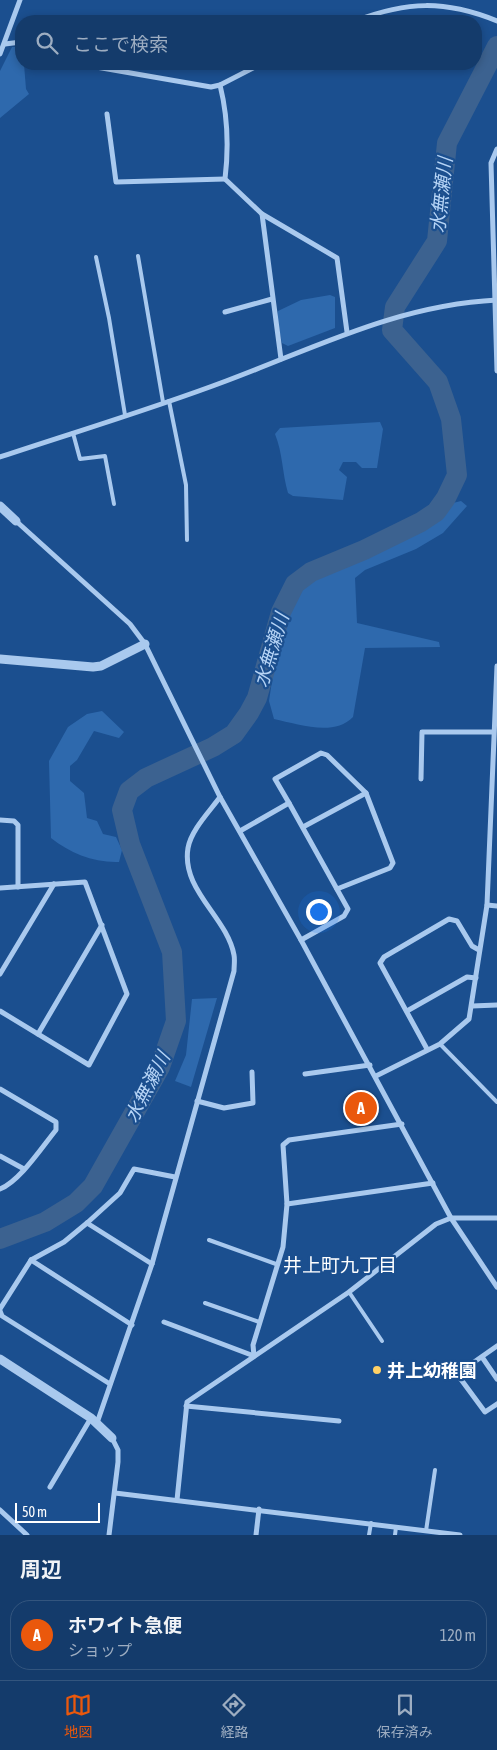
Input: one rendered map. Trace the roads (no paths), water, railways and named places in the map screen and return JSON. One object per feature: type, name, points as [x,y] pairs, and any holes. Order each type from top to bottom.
[{"type":"street","points":[[0,54],[20,0]]},
{"type":"street","points":[[371,15],[402,3],[420,0],[463,5],[490,16],[497,21]]},
{"type":"street","points":[[5,44],[15,43]]},
{"type":"street","points":[[113,70],[211,87],[220,85],[249,70]]},
{"type":"street","points":[[220,85],[227,113],[228,148],[224,179]]},
{"type":"street","points":[[106,114],[116,182],[224,179],[271,221],[337,258],[347,332]]},
{"type":"street","points":[[497,149],[491,163],[497,371]]},
{"type":"street","points":[[262,214],[280,359]]},
{"type":"street","points":[[225,312],[272,300]]},
{"type":"street","points":[[0,457],[166,402],[347,332],[454,303],[496,300]]},
{"type":"street","points":[[0,506],[130,624],[144,644],[220,797],[370,1065],[451,1218],[497,1287]]},
{"type":"street","points":[[0,659],[93,667],[101,666],[144,644]]},
{"type":"street","points":[[376,1076],[440,1044],[469,1019],[487,905],[497,666]]},
{"type":"street","points":[[421,779],[422,732],[493,732]]},
{"type":"street","points":[[301,940],[347,913],[348,910],[275,779],[321,753],[328,755],[366,793],[393,863],[390,868],[337,889]]},
{"type":"street","points":[[303,827],[366,793]]},
{"type":"street","points":[[50,1487],[94,1420],[132,1325],[152,1264],[234,971],[234,955],[227,938],[195,886],[187,868],[188,847],[197,828],[220,797]]},
{"type":"street","points":[[240,831],[289,803]]},
{"type":"street","points":[[0,820],[14,821],[18,825],[18,887]]},
{"type":"street","points":[[0,888],[85,882],[126,994],[89,1065],[0,1011]]},
{"type":"street","points":[[0,974],[54,884]]},
{"type":"street","points":[[487,905],[497,906]]},
{"type":"street","points":[[427,1049],[380,963],[384,958],[449,919],[457,921],[472,946],[479,950]]},
{"type":"street","points":[[38,1034],[102,925]]},
{"type":"street","points":[[407,1011],[467,977],[476,978]]},
{"type":"street","points":[[472,1006],[497,1005]]},
{"type":"street","points":[[305,1074],[370,1065]]},
{"type":"street","points":[[197,1101],[224,1108],[253,1103],[252,1072]]},
{"type":"street","points":[[0,1089],[56,1122],[56,1130],[24,1169],[7,1186],[0,1189]]},
{"type":"street","points":[[254,1356],[253,1345],[259,1322],[283,1247],[287,1204],[283,1145],[289,1140],[402,1124]]},
{"type":"street","points":[[0,1156],[24,1169]]},
{"type":"street","points":[[110,1384],[2,1316],[0,1310],[31,1260],[64,1242],[87,1223],[120,1193],[134,1169],[175,1178]]},
{"type":"street","points":[[287,1204],[433,1183]]},
{"type":"street","points":[[177,1500],[187,1402],[349,1292],[436,1224],[451,1218],[497,1218]]},
{"type":"street","points":[[87,1223],[152,1264]]},
{"type":"street","points":[[31,1260],[132,1325]]},
{"type":"street","points":[[164,1322],[254,1356]]},
{"type":"street","points":[[497,1346],[457,1374],[485,1412],[497,1404]]},
{"type":"street","points":[[482,1357],[497,1379]]},
{"type":"street","points":[[0,1360],[94,1420],[112,1438],[118,1450],[110,1535]]},
{"type":"street","points":[[186,1406],[339,1421]]},
{"type":"street","points":[[115,1492],[396,1526],[426,1533],[460,1535]]},
{"type":"street","points":[[256,1535],[259,1509]]},
{"type":"street","points":[[0,1510],[27,1535]]},
{"type":"lane","points":[[138,256],[166,402],[186,485],[187,540]]},
{"type":"lane","points":[[96,257],[109,318],[125,415]]},
{"type":"lane","points":[[73,433],[80,459],[105,456],[114,504]]},
{"type":"lane","points":[[440,1044],[497,1102]]},
{"type":"lane","points":[[210,1240],[276,1264]]},
{"type":"lane","points":[[349,1292],[382,1341]]},
{"type":"lane","points":[[205,1303],[259,1322]]},
{"type":"lane","points":[[426,1533],[435,1470]]},
{"type":"lane","points":[[369,1535],[371,1523]]},
{"type":"lane","points":[[395,1535],[396,1526]]},
{"type":"waterway","name":"水無瀬川","points":[[0,1239],[45,1222],[76,1203],[93,1186],[160,1067],[176,1021],[172,952],[130,844],[122,810],[129,791],[146,778],[213,747],[234,734],[257,698],[281,612],[295,584],[311,572],[364,550],[421,522],[436,512],[446,498],[457,475],[451,419],[438,382],[392,330],[395,307],[437,241],[447,143],[497,46]]},
{"type":"place","name":"ホワイト急便","points":[[361,1108]]},
{"type":"place","name":"井上幼稚園","points":[[377,1370]]},
{"type":"district","name":"井上町九丁目","points":[[340,1265]]}]
